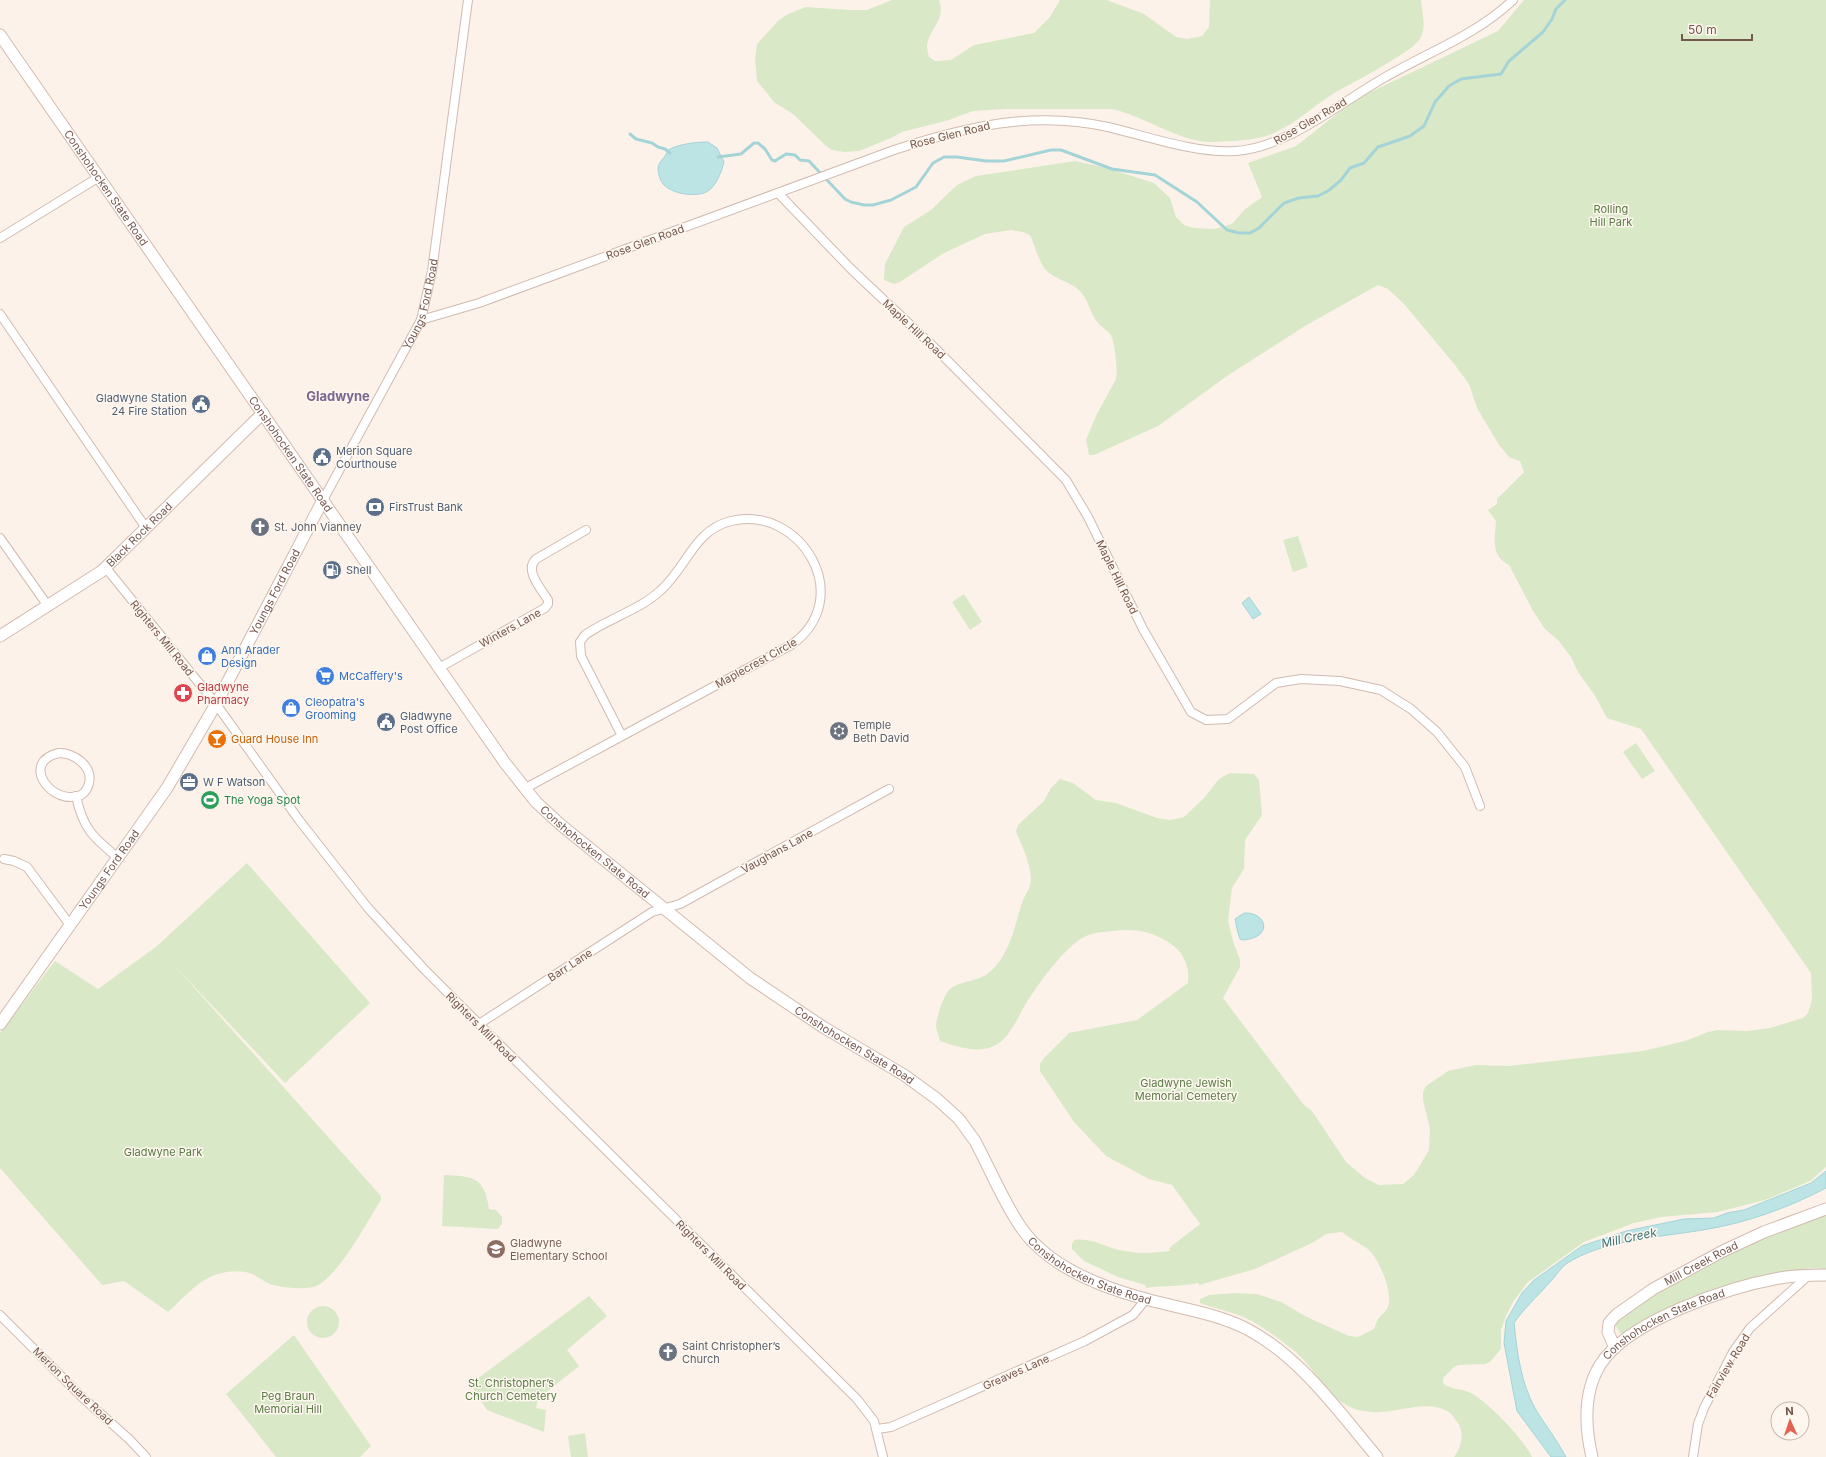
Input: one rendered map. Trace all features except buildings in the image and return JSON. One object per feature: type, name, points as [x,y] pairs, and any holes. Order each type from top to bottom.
[{"type":"main road","name":"Conshohocken State Road","points":[[0,36],[439,668],[524,789],[536,802],[561,826],[750,978],[823,1027],[904,1075],[949,1109],[967,1129],[975,1141],[1021,1227],[1043,1250],[1066,1267],[1094,1281],[1146,1299],[1228,1320],[1250,1331],[1274,1346],[1306,1374],[1377,1457]]},
{"type":"main road","name":"Black Rock Road","points":[[0,636],[106,568],[263,413]]},
{"type":"main road","name":"Youngs Ford Road","points":[[0,1024],[167,788],[216,704],[323,500]]},
{"type":"main road","name":"Mill Creek Road","points":[[1615,1348],[1608,1332],[1609,1323],[1616,1315],[1653,1289],[1723,1251],[1764,1232],[1826,1209]]},
{"type":"main road","name":"Conshohocken State Road","points":[[1592,1457],[1587,1422],[1590,1388],[1600,1366],[1615,1348],[1653,1323],[1708,1299],[1768,1280],[1826,1274]]},
{"type":"street","name":"Youngs Ford Road","points":[[323,500],[421,320],[432,271],[468,0]]},
{"type":"street","name":"Rose Glen Road","points":[[421,320],[479,303],[839,170],[941,135],[983,125],[1036,120],[1064,120],[1100,125],[1201,149],[1228,152],[1254,149],[1283,138],[1383,78],[1471,33],[1500,12],[1513,0]]},
{"type":"street","points":[[0,238],[99,177]]},
{"type":"street","name":"Maple Hill Road","points":[[778,193],[851,269],[938,351],[1066,480],[1082,507],[1142,629],[1191,712],[1206,720],[1228,719],[1276,683],[1301,679],[1340,681],[1381,690],[1411,709],[1437,732],[1464,767],[1480,806]]},
{"type":"street","points":[[0,314],[146,528]]},
{"type":"street","name":"Maplecrest Circle","points":[[524,789],[622,736],[791,644],[809,629],[818,614],[820,607],[821,583],[814,561],[793,537],[778,526],[759,520],[737,520],[720,524],[706,533],[699,540],[670,581],[660,591],[586,635],[580,642],[581,656],[622,736]]},
{"type":"street","name":"Winters Lane","points":[[439,668],[545,608],[548,604],[548,600],[533,575],[531,569],[532,563],[536,559],[586,530]]},
{"type":"street","points":[[0,538],[48,606]]},
{"type":"street","name":"Righters Mill Road","points":[[106,568],[216,704],[299,820],[368,908],[424,969],[857,1399],[870,1415],[877,1429],[883,1457]]},
{"type":"street","points":[[65,753],[69,754],[86,767],[90,773],[89,785],[86,791],[76,796],[68,798],[62,796],[43,782],[40,768],[47,758],[54,754],[65,753]]},
{"type":"street","name":"Vaughans Lane","points":[[664,909],[680,904],[889,789]]},
{"type":"street","points":[[76,796],[85,826],[95,838],[118,858]]},
{"type":"street","points":[[4,859],[14,861],[27,867],[70,925]]},
{"type":"street","name":"Barr Lane","points":[[479,1024],[652,912],[664,909]]},
{"type":"street","name":"Fairview Road","points":[[1693,1457],[1697,1430],[1704,1408],[1733,1352],[1750,1328],[1809,1275]]},
{"type":"street","name":"Greaves Lane","points":[[877,1429],[891,1427],[1085,1341],[1133,1315],[1146,1299]]},
{"type":"street","name":"Merion Square Road","points":[[0,1315],[83,1398],[129,1439],[146,1457]]},
{"type":"green space","points":[[892,0],[939,0],[941,7],[939,19],[927,45],[929,57],[935,61],[951,60],[974,45],[1034,33],[1050,17],[1060,0],[1107,0],[1144,14],[1176,37],[1187,39],[1202,36],[1209,27],[1210,0],[1421,0],[1424,25],[1420,39],[1406,51],[1328,97],[1281,130],[1259,138],[1223,142],[1197,141],[1173,133],[1124,112],[1112,109],[1006,109],[973,111],[949,120],[902,132],[859,151],[844,152],[832,150],[793,114],[775,103],[757,81],[755,59],[757,44],[778,21],[788,14],[806,7],[867,10]]},
{"type":"green space","points":[[1524,0],[1826,0],[1826,1167],[1810,1181],[1765,1200],[1718,1212],[1661,1217],[1634,1223],[1584,1242],[1528,1282],[1513,1302],[1506,1316],[1501,1330],[1501,1349],[1490,1362],[1485,1364],[1459,1365],[1454,1367],[1443,1378],[1443,1383],[1449,1387],[1471,1393],[1487,1405],[1521,1440],[1532,1457],[1454,1457],[1459,1449],[1462,1436],[1458,1423],[1447,1411],[1437,1407],[1422,1406],[1376,1412],[1358,1410],[1347,1406],[1329,1391],[1300,1356],[1274,1335],[1254,1322],[1241,1316],[1200,1303],[1200,1299],[1209,1295],[1235,1293],[1256,1294],[1281,1302],[1307,1317],[1349,1336],[1358,1337],[1374,1329],[1377,1321],[1386,1310],[1389,1303],[1386,1281],[1379,1264],[1370,1251],[1342,1232],[1326,1234],[1312,1243],[1255,1269],[1199,1285],[1198,1283],[1146,1288],[1145,1285],[1118,1277],[1084,1261],[1072,1249],[1074,1240],[1087,1240],[1118,1250],[1131,1252],[1147,1253],[1169,1251],[1169,1248],[1200,1224],[1172,1185],[1149,1179],[1106,1156],[1074,1122],[1040,1071],[1040,1064],[1044,1058],[1069,1033],[1137,1020],[1188,983],[1188,971],[1183,956],[1176,948],[1150,933],[1136,930],[1121,930],[1092,934],[1078,941],[1068,949],[1049,970],[1032,994],[1009,1032],[994,1046],[974,1049],[959,1047],[940,1041],[936,1023],[944,997],[953,987],[986,975],[1000,960],[1010,942],[1031,880],[1028,861],[1016,831],[1018,825],[1044,801],[1051,788],[1060,779],[1073,783],[1096,800],[1116,803],[1157,818],[1170,820],[1184,817],[1205,797],[1218,780],[1224,776],[1230,773],[1254,774],[1259,780],[1262,815],[1245,840],[1244,869],[1232,888],[1228,921],[1240,960],[1240,967],[1223,998],[1304,1105],[1312,1111],[1346,1162],[1365,1178],[1379,1185],[1403,1184],[1414,1175],[1429,1150],[1430,1129],[1423,1100],[1423,1092],[1426,1086],[1448,1071],[1476,1065],[1509,1066],[1643,1051],[1685,1041],[1717,1030],[1747,1031],[1770,1028],[1803,1018],[1808,1013],[1812,1000],[1811,973],[1641,729],[1607,718],[1594,694],[1578,672],[1571,657],[1558,640],[1545,629],[1533,611],[1509,565],[1499,557],[1495,546],[1496,521],[1488,510],[1497,504],[1497,499],[1524,472],[1520,461],[1509,457],[1499,445],[1477,408],[1469,384],[1404,304],[1388,289],[1378,285],[1305,326],[1227,376],[1158,426],[1094,455],[1089,455],[1086,440],[1096,416],[1117,375],[1115,349],[1112,337],[1098,324],[1082,293],[1071,284],[1053,276],[1045,269],[1038,257],[1030,235],[1011,230],[985,234],[944,253],[900,282],[894,284],[884,280],[885,264],[904,227],[931,210],[957,185],[976,176],[1075,161],[1107,168],[1154,183],[1170,198],[1176,217],[1184,225],[1194,228],[1214,229],[1232,224],[1244,210],[1262,197],[1248,163],[1296,146],[1356,99],[1498,31]]},
{"type":"green space","points":[[1298,536],[1308,567],[1293,572],[1283,540]]},
{"type":"green space","points":[[964,594],[982,622],[970,630],[952,602]]},
{"type":"green space","points":[[1636,743],[1655,771],[1642,779],[1623,752]]},
{"type":"green space","name":"Gladwyne Park","points":[[247,863],[370,1003],[285,1083],[174,965],[381,1196],[381,1200],[346,1257],[329,1277],[320,1284],[310,1288],[288,1288],[270,1284],[250,1273],[235,1271],[224,1272],[202,1281],[168,1312],[124,1281],[102,1285],[0,1168],[0,1033],[55,961],[98,989],[157,946]]},
{"type":"green space","points":[[444,1175],[463,1176],[476,1180],[481,1184],[487,1198],[489,1209],[496,1210],[502,1217],[502,1224],[498,1229],[442,1226]]},
{"type":"green space","points":[[1826,1213],[1826,1269],[1811,1268],[1776,1273],[1677,1307],[1621,1334],[1615,1325],[1639,1304],[1681,1278],[1725,1256]]},
{"type":"green space","name":"St. Christopher’s Church Cemetery","points":[[589,1296],[607,1316],[567,1350],[579,1366],[538,1399],[536,1408],[546,1410],[544,1432],[487,1410],[470,1384]]},
{"type":"green space","points":[[320,1306],[326,1306],[335,1310],[339,1322],[335,1334],[326,1338],[320,1338],[311,1334],[307,1325],[307,1319],[311,1310]]},
{"type":"green space","name":"Peg Braun Memorial Hill","points":[[294,1335],[371,1446],[360,1457],[276,1457],[226,1394]]},
{"type":"green space","points":[[585,1433],[588,1457],[571,1457],[568,1436]]},
{"type":"water","points":[[708,142],[717,148],[724,162],[722,170],[711,189],[703,193],[692,195],[673,191],[664,185],[661,181],[658,168],[668,150],[687,144]]},
{"type":"water","points":[[1249,597],[1261,614],[1253,619],[1242,603]]},
{"type":"water","points":[[1244,913],[1252,914],[1258,917],[1264,925],[1263,930],[1259,935],[1243,940],[1240,939],[1235,919]]},
{"type":"water","name":"Mill Creek","points":[[1826,1171],[1826,1188],[1797,1202],[1766,1214],[1719,1227],[1614,1245],[1580,1256],[1564,1266],[1514,1323],[1518,1356],[1527,1390],[1536,1410],[1566,1457],[1551,1457],[1517,1411],[1504,1343],[1506,1321],[1522,1293],[1534,1280],[1582,1246],[1626,1231],[1684,1219],[1714,1218],[1727,1213],[1744,1210],[1811,1183]]},
{"type":"waterway","points":[[718,157],[741,154],[754,143],[758,143],[765,149],[772,160],[775,161],[786,154],[795,155],[800,160],[809,161],[845,199],[864,205],[873,205],[891,200],[916,187],[933,163],[944,157],[1004,161],[1051,150],[1061,150],[1112,169],[1155,175],[1197,202],[1227,230],[1239,233],[1250,233],[1259,228],[1284,203],[1299,198],[1318,196],[1328,191],[1341,180],[1350,168],[1364,163],[1378,147],[1410,136],[1424,126],[1435,102],[1449,86],[1461,79],[1501,74],[1509,61],[1543,32],[1552,19],[1556,9],[1565,0]]},
{"type":"waterway","points":[[630,134],[636,139],[652,143],[670,153]]},
{"type":"place","name":"Gladwyne Station 24 Fire Station","points":[[201,404]]},
{"type":"place","name":"Merion Square Courthouse","points":[[322,457]]},
{"type":"place","name":"FirsTrust Bank","points":[[375,507]]},
{"type":"place","name":"St. John Vianney","points":[[260,527]]},
{"type":"place","name":"Shell","points":[[332,570]]},
{"type":"place","name":"Ann Arader Design","points":[[207,656]]},
{"type":"place","name":"McCaffery's","points":[[325,676]]},
{"type":"place","name":"Gladwyne Pharmacy","points":[[183,693]]},
{"type":"place","name":"Cleopatra's Grooming","points":[[291,708]]},
{"type":"place","name":"Gladwyne Post Office","points":[[386,722]]},
{"type":"place","name":"Temple Beth David","points":[[839,731]]},
{"type":"place","name":"Guard House Inn","points":[[217,739]]},
{"type":"place","name":"W F Watson","points":[[189,782]]},
{"type":"place","name":"The Yoga Spot","points":[[210,800]]},
{"type":"place","name":"Gladwyne Elementary School","points":[[496,1249]]},
{"type":"place","name":"Saint Christopher’s Church","points":[[668,1352]]},
{"type":"district","name":"Gladwyne","points":[[338,396]]},
{"type":"park label","name":"Rolling Hill Park","points":[[1611,215]]},
{"type":"park label","name":"Gladwyne Jewish Memorial Cemetery","points":[[1186,1089]]}]
